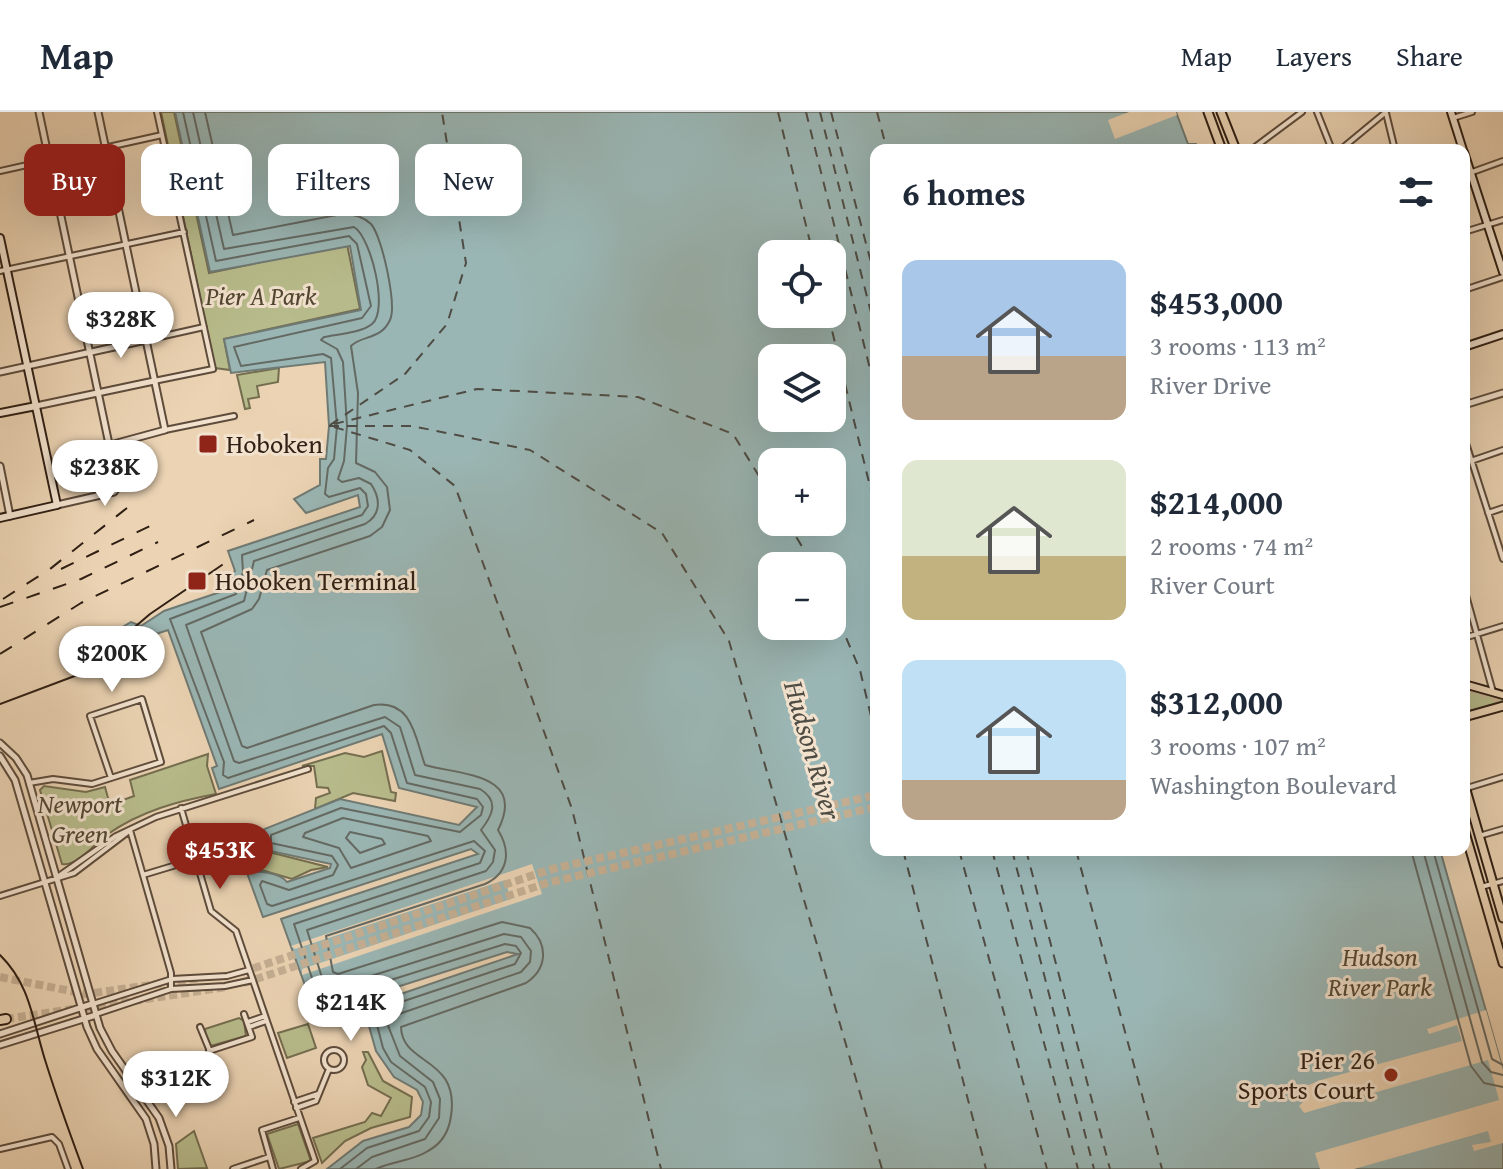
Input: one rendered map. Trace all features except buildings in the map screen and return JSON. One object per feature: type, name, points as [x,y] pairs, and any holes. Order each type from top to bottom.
[{"type":"highway","points":[[1208,112],[1220,144]]},
{"type":"highway","points":[[1221,112],[1234,144]]},
{"type":"highway","points":[[1470,716],[1502,709]]},
{"type":"highway","points":[[1470,804],[1503,918]]},
{"type":"highway","points":[[1470,849],[1499,934],[1503,963]]},
{"type":"main road","points":[[1452,115],[1462,144]]},
{"type":"main road","points":[[1470,181],[1503,274]]},
{"type":"main road","points":[[0,238],[3,270],[57,505],[0,518]]},
{"type":"main road","points":[[1470,345],[1503,334]]},
{"type":"main road","points":[[0,413],[36,406]]},
{"type":"main road","points":[[1470,686],[1503,695]]},
{"type":"street","points":[[39,112],[46,144]]},
{"type":"street","points":[[98,112],[105,144]]},
{"type":"street","points":[[36,406],[213,369],[157,112]]},
{"type":"street","points":[[1262,144],[1302,112]]},
{"type":"street","points":[[1317,112],[1330,144]]},
{"type":"street","points":[[1347,144],[1385,112],[1393,144]]},
{"type":"street","points":[[1452,115],[1472,112]]},
{"type":"street","points":[[123,144],[162,135]]},
{"type":"street","points":[[1470,173],[1503,161]]},
{"type":"street","points":[[0,171],[24,166]]},
{"type":"street","points":[[57,505],[118,489],[61,216]]},
{"type":"street","points":[[119,216],[165,430]]},
{"type":"street","points":[[1470,230],[1503,220]]},
{"type":"street","points":[[3,270],[184,232]]},
{"type":"street","points":[[1470,288],[1503,274]]},
{"type":"street","points":[[0,372],[204,327]]},
{"type":"street","points":[[1470,403],[1503,393]]},
{"type":"street","points":[[110,445],[234,416]]},
{"type":"street","points":[[1471,461],[1503,450]]},
{"type":"street","points":[[1470,458],[1503,559]]},
{"type":"street","points":[[0,466],[10,516]]},
{"type":"street","points":[[1488,513],[1503,508]]},
{"type":"street","points":[[1470,609],[1493,692]]},
{"type":"street","points":[[1470,636],[1503,626]]},
{"type":"street","points":[[18,788],[53,779],[88,785],[111,778],[162,760],[142,699],[90,716],[111,778]]},
{"type":"street","points":[[0,743],[19,762],[29,783],[96,1015],[112,1051],[159,1118],[169,1146],[171,1169]]},
{"type":"street","points":[[0,756],[18,788],[84,1017],[97,1049],[146,1119],[155,1147],[156,1169]]},
{"type":"street","points":[[0,896],[56,878],[130,830],[181,808],[308,769]]},
{"type":"street","points":[[1470,785],[1503,777]]},
{"type":"street","points":[[181,808],[211,911],[236,930],[315,1161],[301,1169]]},
{"type":"street","points":[[1479,836],[1503,829]]},
{"type":"street","points":[[130,830],[172,979],[171,989]]},
{"type":"street","points":[[143,875],[196,859]]},
{"type":"street","points":[[1481,887],[1503,881]]},
{"type":"street","points":[[0,1034],[172,979],[227,976],[249,970]]},
{"type":"street","points":[[0,1045],[171,989],[229,986],[253,980]]},
{"type":"street","points":[[209,1051],[252,1037],[244,1014]]},
{"type":"street","points":[[248,1024],[266,1018]]},
{"type":"street","points":[[200,1027],[216,1066]]},
{"type":"street","points":[[333,1050],[339,1052],[343,1057],[342,1066],[329,1069],[325,1064],[325,1055],[333,1050]]},
{"type":"street","points":[[296,1108],[316,1101],[329,1069]]},
{"type":"street","points":[[294,1102],[318,1094]]},
{"type":"street","points":[[273,1169],[262,1130],[299,1118]]},
{"type":"street","points":[[0,1149],[52,1137],[59,1144],[68,1169]]},
{"type":"street","points":[[233,1169],[269,1157]]},
{"type":"green space","name":"Pier A Park","points":[[161,112],[174,112],[181,144],[168,144]]},
{"type":"green space","name":"Pier A Park","points":[[183,216],[197,216],[209,273],[347,244],[360,309],[224,339],[230,370],[215,368]]},
{"type":"green space","points":[[279,368],[278,382],[257,386],[259,397],[248,399],[250,408],[245,409],[237,375]]},
{"type":"green space","points":[[1470,689],[1503,698],[1503,702],[1470,712]]},
{"type":"green space","points":[[382,751],[391,792],[396,793],[395,801],[353,793],[315,809],[316,798],[330,793],[328,788],[317,787],[314,766],[302,766],[345,753],[364,757]]},
{"type":"green space","name":"Newport Green","points":[[208,754],[207,766],[216,794],[174,804],[133,819],[108,834],[74,862],[62,864],[40,790],[44,786],[86,792],[105,787],[108,798],[115,803],[134,796],[130,780]]},
{"type":"green space","points":[[241,846],[328,867],[311,870],[292,879],[248,866]]},
{"type":"green space","points":[[239,1018],[244,1021],[246,1036],[207,1047],[205,1029]]},
{"type":"green space","points":[[308,1024],[316,1048],[287,1058],[278,1033]]},
{"type":"green space","points":[[363,1052],[368,1052],[383,1081],[412,1097],[410,1117],[371,1128],[345,1141],[322,1163],[313,1138],[365,1122],[372,1113],[381,1116],[391,1098],[368,1085],[362,1067],[366,1060]]},
{"type":"green space","points":[[298,1124],[311,1161],[279,1169],[267,1134]]},
{"type":"green space","points":[[194,1131],[207,1168],[178,1169],[176,1144]]},
{"type":"water","name":"Hudson River","points":[[175,112],[1176,112],[1188,144],[870,144],[870,856],[1442,856],[1503,1070],[1503,1169],[327,1169],[363,1141],[409,1127],[421,1115],[423,1102],[417,1090],[394,1077],[376,1051],[365,1012],[392,997],[518,954],[507,952],[315,1013],[281,919],[478,854],[471,849],[263,917],[247,873],[269,873],[287,882],[330,868],[331,864],[219,840],[221,832],[252,834],[340,799],[459,825],[477,807],[399,788],[382,734],[219,789],[212,768],[217,766],[168,630],[114,648],[107,636],[131,622],[141,626],[164,611],[232,588],[231,574],[235,571],[228,551],[360,507],[358,495],[306,513],[294,499],[320,485],[320,459],[326,459],[329,426],[325,362],[231,373],[224,339],[361,310],[350,246],[210,272],[198,216],[252,216],[252,144],[182,144]]},
{"type":"pier","points":[[1129,112],[1176,112],[1177,115],[1115,139],[1108,120]]},
{"type":"pier","points":[[532,864],[542,894],[302,975],[302,969],[511,899],[505,880],[295,949],[291,946]]},
{"type":"pier","points":[[1486,1010],[1503,1070],[1503,1143],[1474,1151],[1472,1145],[1491,1142],[1488,1131],[1354,1169],[1320,1169],[1315,1153],[1499,1100],[1488,1060],[1304,1113],[1299,1106],[1304,1101],[1301,1088],[1321,1080],[1462,1041],[1457,1025],[1429,1034],[1427,1029]]},
{"type":"ferry route","points":[[330,425],[405,374],[447,324],[466,263],[442,112]]},
{"type":"ferry route","points":[[778,112],[810,240]]},
{"type":"ferry route","points":[[806,112],[870,369]]},
{"type":"ferry route","points":[[820,112],[870,308]]},
{"type":"ferry route","points":[[831,112],[870,258]]},
{"type":"ferry route","points":[[877,112],[885,144]]},
{"type":"ferry route","points":[[831,328],[870,486]]},
{"type":"ferry route","points":[[334,424],[477,389],[638,397],[733,434],[758,474]]},
{"type":"ferry route","points":[[329,426],[412,426],[530,450],[662,533],[729,641],[882,1169]]},
{"type":"ferry route","points":[[334,427],[410,450],[455,486],[572,809],[661,1169]]},
{"type":"ferry route","points":[[796,536],[805,552]]},
{"type":"ferry route","points":[[846,638],[860,670],[870,712]]},
{"type":"ferry route","points":[[905,856],[986,1169]]},
{"type":"ferry route","points":[[961,856],[1047,1169]]},
{"type":"ferry route","points":[[994,856],[1078,1169]]},
{"type":"ferry route","points":[[1014,856],[1094,1169]]},
{"type":"ferry route","points":[[1028,856],[1110,1169]]},
{"type":"ferry route","points":[[1078,856],[1162,1169]]},
{"type":"tunnel","points":[[1470,688],[1503,700]]},
{"type":"tunnel","points":[[242,972],[552,869],[870,796]]},
{"type":"tunnel","points":[[244,983],[547,883],[870,808]]},
{"type":"tunnel","points":[[0,977],[86,994],[201,978]]},
{"type":"tunnel","points":[[86,1008],[227,987]]},
{"type":"tunnel","points":[[6,1019],[73,1009]]},
{"type":"tram line","points":[[0,704],[80,674],[150,614],[222,565]]},
{"type":"tram line","points":[[0,955],[25,992],[83,1169]]},
{"type":"railway","points":[[3,599],[50,569],[137,500]]},
{"type":"railway","points":[[0,654],[81,603],[254,520]]},
{"type":"railway","points":[[61,569],[150,526]]},
{"type":"railway","points":[[0,607],[81,579],[158,542]]},
{"type":"place","name":"Hoboken","points":[[208,444]]},
{"type":"place","name":"Hoboken Terminal","points":[[197,581]]},
{"type":"place","name":"Pier 26 Sports Court","points":[[1391,1075]]},
{"type":"park label","name":"Hudson River Park","points":[[1380,972]]}]
